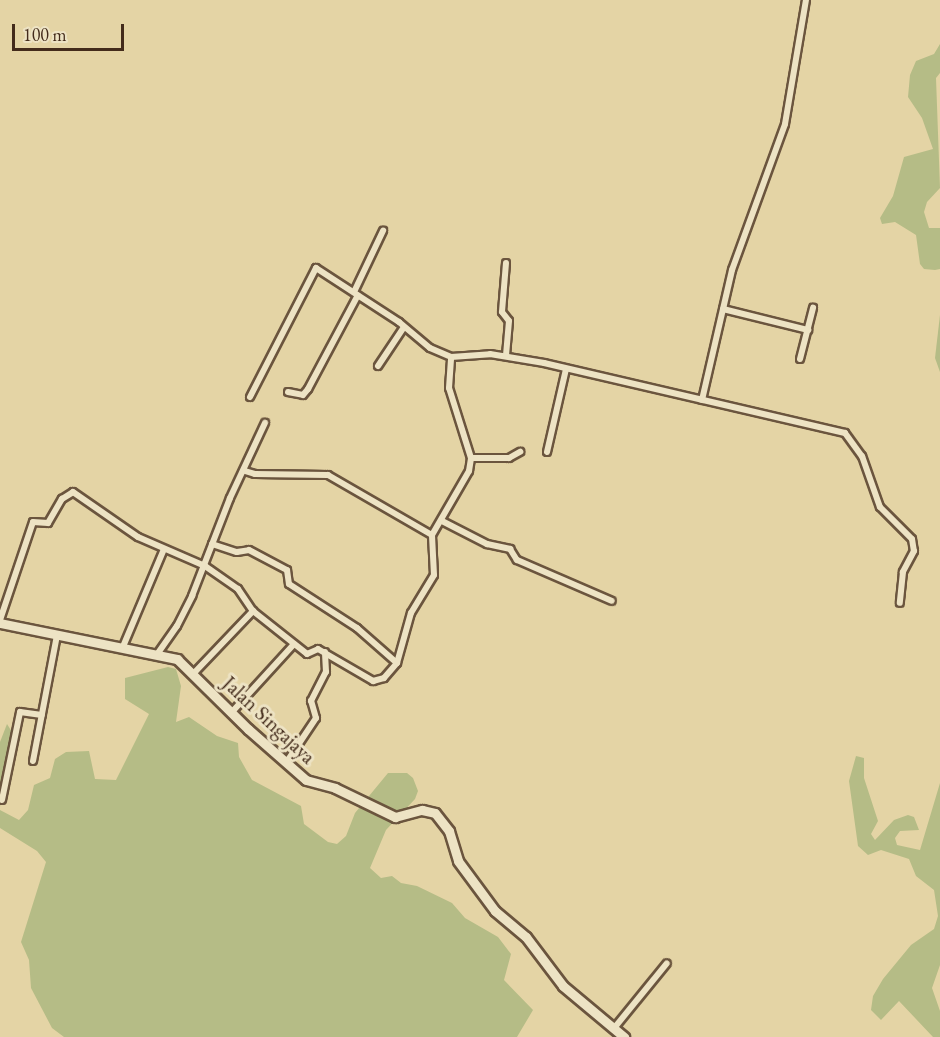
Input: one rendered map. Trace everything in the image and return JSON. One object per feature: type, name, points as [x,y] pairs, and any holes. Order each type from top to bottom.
[{"type":"street","points":[[702,400],[732,270],[785,124],[806,0]]},
{"type":"street","points":[[288,392],[303,395],[308,389],[356,293],[383,231]]},
{"type":"street","points":[[506,263],[502,312],[509,321],[506,356]]},
{"type":"street","points":[[250,397],[314,268],[356,293],[430,348],[451,357],[506,356],[807,423],[850,438],[862,456],[880,507],[913,543],[914,554],[902,578],[900,603]]},
{"type":"street","points":[[800,359],[813,308]]},
{"type":"street","points":[[723,309],[808,330]]},
{"type":"street","points":[[378,366],[404,327]]},
{"type":"street","points":[[0,621],[30,527],[36,520],[48,523],[68,494],[84,499],[138,537],[205,566],[244,593],[254,611],[307,654],[318,649],[373,681],[384,678],[396,663],[411,613],[434,574],[432,535],[466,480],[471,458],[449,388],[451,357]]},
{"type":"street","points":[[547,452],[566,369]]},
{"type":"street","points":[[158,653],[177,627],[266,423]]},
{"type":"street","points":[[471,458],[509,458],[520,452]]},
{"type":"street","points":[[245,471],[255,474],[328,475],[432,535]]},
{"type":"street","points":[[442,521],[487,544],[510,549],[515,559],[612,601]]},
{"type":"street","points":[[212,544],[244,553],[249,550],[284,568],[289,585],[357,628],[396,663]]},
{"type":"street","points":[[122,649],[164,549]]},
{"type":"street","points":[[194,673],[254,611]]},
{"type":"street","name":"Jalan Singajaya","points":[[0,621],[122,649],[158,653],[181,661],[286,764],[306,780],[335,788],[395,817],[422,810],[435,813],[449,831],[458,861],[495,911],[526,937],[570,993],[615,1027],[624,1037]]},
{"type":"street","points":[[33,761],[57,635]]},
{"type":"street","points":[[232,712],[294,644]]},
{"type":"street","points":[[286,764],[316,718],[311,701],[326,672],[326,652]]},
{"type":"street","points":[[2,800],[20,712],[42,715]]},
{"type":"street","points":[[615,1027],[667,963]]},
{"type":"green space","points":[[940,44],[940,73],[936,78],[940,188],[927,202],[924,212],[929,228],[940,228],[940,269],[935,270],[924,269],[920,264],[916,235],[895,222],[882,224],[880,218],[893,196],[904,157],[933,149],[922,118],[908,97],[910,75],[916,61],[934,54]]},
{"type":"green space","points":[[940,315],[940,372],[935,358]]},
{"type":"green space","points":[[168,667],[176,669],[181,686],[176,722],[189,717],[217,736],[238,743],[239,757],[252,780],[301,806],[304,824],[328,842],[337,844],[346,836],[355,813],[388,773],[407,773],[413,778],[418,791],[415,799],[386,830],[370,868],[381,878],[392,876],[401,883],[417,886],[452,903],[465,918],[498,937],[511,954],[504,980],[533,1010],[517,1037],[64,1037],[52,1028],[31,988],[29,960],[21,942],[46,862],[37,851],[0,828],[0,810],[19,820],[28,810],[34,785],[50,778],[55,759],[66,752],[89,751],[95,779],[116,780],[149,714],[125,699],[125,678]]},
{"type":"green space","points":[[7,724],[12,732],[0,807],[0,742]]},
{"type":"green space","points":[[856,756],[864,758],[864,778],[878,821],[871,834],[875,840],[894,820],[908,815],[914,817],[919,830],[900,831],[895,838],[897,845],[920,850],[940,783],[940,965],[932,988],[940,1011],[940,1037],[933,1037],[899,1001],[881,1020],[871,1010],[873,996],[883,979],[911,945],[934,929],[938,916],[934,890],[916,876],[909,859],[881,850],[868,855],[858,846],[849,781]]}]
